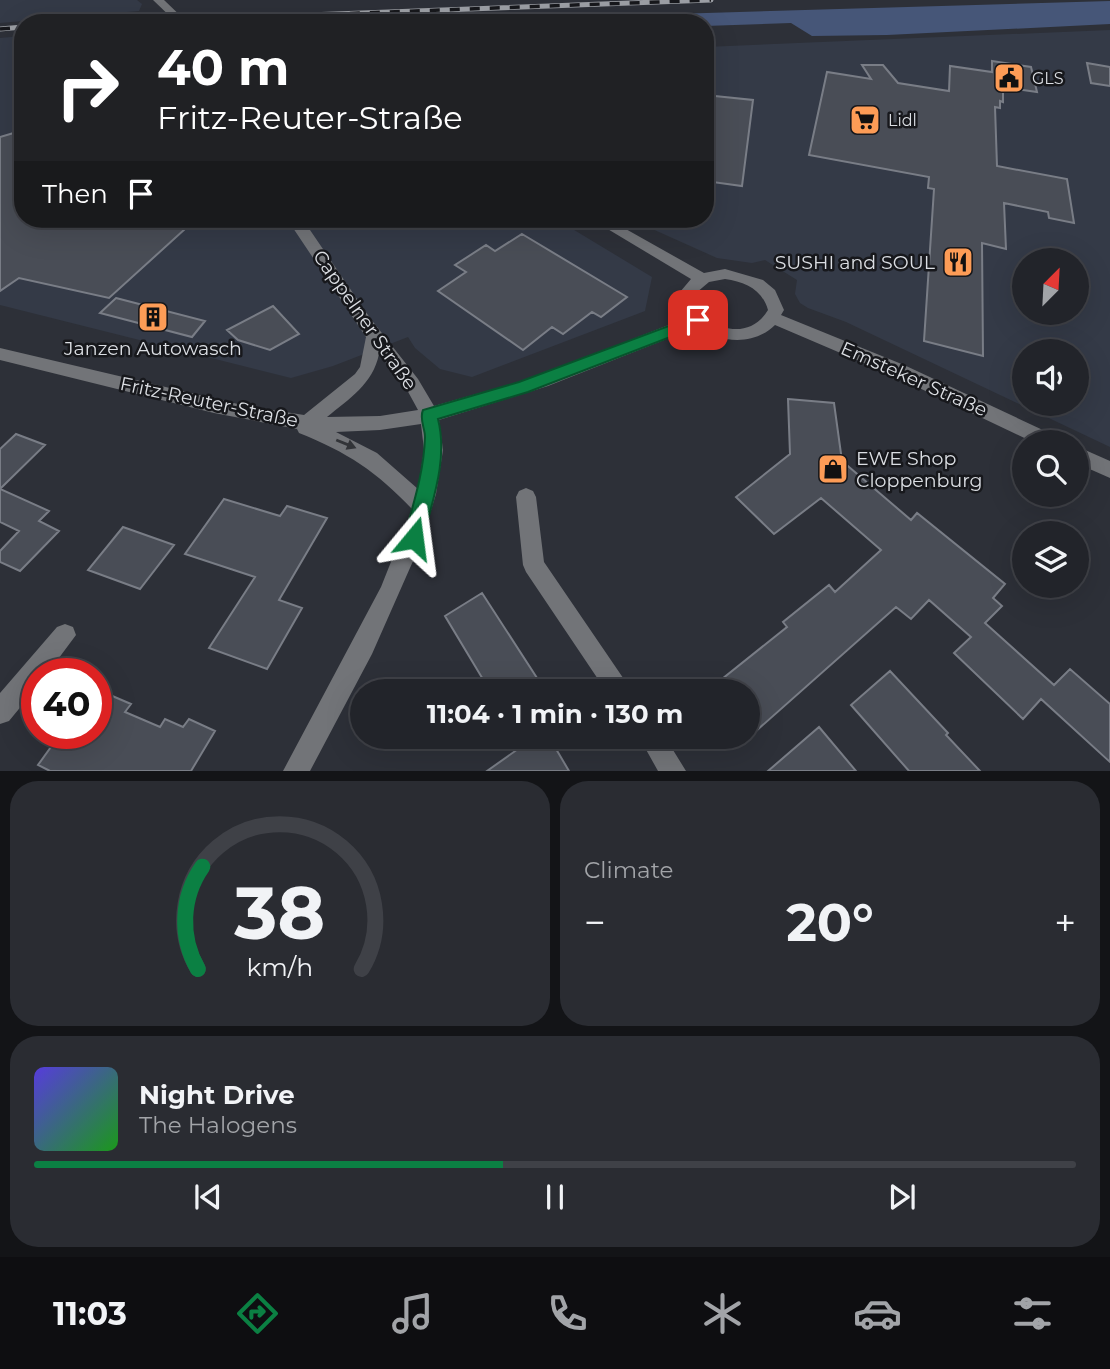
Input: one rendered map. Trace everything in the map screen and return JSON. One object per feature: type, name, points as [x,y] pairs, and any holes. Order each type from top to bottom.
[{"type":"street","points":[[158,0],[173,14]]},
{"type":"street","name":"Cappelner Straße","points":[[296,771],[390,594],[414,538],[432,467],[433,432],[429,415],[400,368],[374,336],[300,228]]},
{"type":"street","points":[[614,228],[702,278]]},
{"type":"street","points":[[738,275],[761,285],[774,301],[773,318],[759,330],[737,334],[713,329],[698,320],[691,311],[688,292],[702,278],[738,275]]},
{"type":"street","name":"Emsteker Straße","points":[[773,318],[898,370],[1025,430]]},
{"type":"street","name":"Fritz-Reuter-Straße","points":[[0,354],[225,409],[283,420],[307,423],[379,423],[429,415],[523,387],[698,320]]},
{"type":"street","points":[[307,423],[360,379],[368,368],[374,336]]},
{"type":"street","points":[[283,420],[370,456],[393,475],[422,507]]},
{"type":"street","points":[[1089,460],[1110,470]]},
{"type":"street","points":[[526,497],[534,565],[612,679]]},
{"type":"street","points":[[0,712],[65,635]]},
{"type":"street","points":[[658,749],[673,771]]},
{"type":"shaded area","points":[[0,0],[137,0],[142,4],[139,11],[104,14],[14,14],[14,22],[0,23]]},
{"type":"shaded area","points":[[1110,1],[1110,24],[887,35],[812,36],[791,23],[714,26],[714,14],[673,14]]},
{"type":"shaded area","points":[[1110,30],[1110,447],[1089,437],[1089,430],[1074,430],[1045,416],[1089,416],[1089,339],[1012,339],[1012,401],[846,322],[808,308],[800,303],[795,294],[797,280],[765,260],[752,263],[717,258],[650,228],[714,228],[714,47]]},
{"type":"shaded area","points":[[14,37],[14,228],[571,228],[652,277],[645,311],[472,377],[440,369],[415,348],[408,337],[333,366],[291,378],[0,305],[0,38]]},
{"type":"building","points":[[992,61],[1031,67],[1037,92],[1003,87],[1003,102],[1000,101],[1000,108],[995,107],[997,166],[1067,179],[1074,223],[1049,218],[1048,212],[1004,203],[1006,249],[982,243],[983,356],[924,341],[934,189],[928,188],[929,177],[809,155],[827,72],[871,79],[862,65],[883,65],[898,83],[949,91],[950,66],[992,72]]},
{"type":"building","points":[[1087,63],[1110,67],[1110,86],[1091,83]]},
{"type":"building","points":[[714,96],[753,100],[742,186],[714,182]]},
{"type":"building","points":[[14,133],[14,228],[186,228],[109,298],[19,278],[0,291],[0,137]]},
{"type":"building","points":[[522,234],[627,297],[601,317],[592,312],[563,334],[552,327],[523,350],[438,291],[466,272],[455,265],[486,245],[495,251]]},
{"type":"building","name":"Janzen Autowasch","points":[[116,298],[205,321],[192,337],[100,313]]},
{"type":"building","points":[[273,306],[299,334],[270,350],[238,340],[227,330]]},
{"type":"building","points":[[788,399],[834,403],[842,461],[911,520],[917,513],[1005,584],[993,598],[1002,606],[985,623],[1054,685],[1070,669],[1110,704],[1110,762],[1041,699],[1023,719],[954,653],[971,637],[929,600],[911,619],[896,607],[760,727],[760,679],[722,679],[787,627],[783,622],[829,585],[835,592],[881,550],[821,498],[774,534],[736,497],[790,454]]},
{"type":"building","points":[[16,434],[45,445],[0,489],[0,449]]},
{"type":"building","points":[[0,489],[49,511],[39,521],[59,531],[20,571],[0,562],[0,551],[19,531],[0,522]]},
{"type":"building","points":[[224,499],[280,516],[287,506],[327,518],[279,600],[302,608],[267,669],[209,648],[255,577],[185,554]]},
{"type":"building","points":[[123,527],[174,545],[140,589],[88,570]]},
{"type":"building","points":[[482,593],[537,678],[483,679],[445,616]]},
{"type":"building","points":[[890,671],[980,771],[909,771],[851,705]]},
{"type":"building","points":[[112,696],[131,704],[125,712],[160,727],[165,719],[183,727],[189,719],[215,731],[191,771],[50,771],[38,765],[50,749],[112,749]]},
{"type":"building","points":[[819,727],[856,771],[768,771]]},
{"type":"building","points":[[518,749],[556,749],[569,771],[487,771]]},
{"type":"railway","points":[[333,14],[711,0]]},
{"type":"railway","points":[[0,29],[14,28]]},
{"type":"place","name":"GLS","points":[[1009,78]]},
{"type":"place","name":"Lidl","points":[[865,120]]},
{"type":"place","name":"SUSHI and SOUL","points":[[958,262]]},
{"type":"place","name":"Janzen Autowasch","points":[[153,317]]},
{"type":"place","name":"EWE Shop Cloppenburg","points":[[833,469]]},
{"type":"route","points":[[414,538],[432,467],[434,446],[429,415],[523,387],[698,320]]}]
